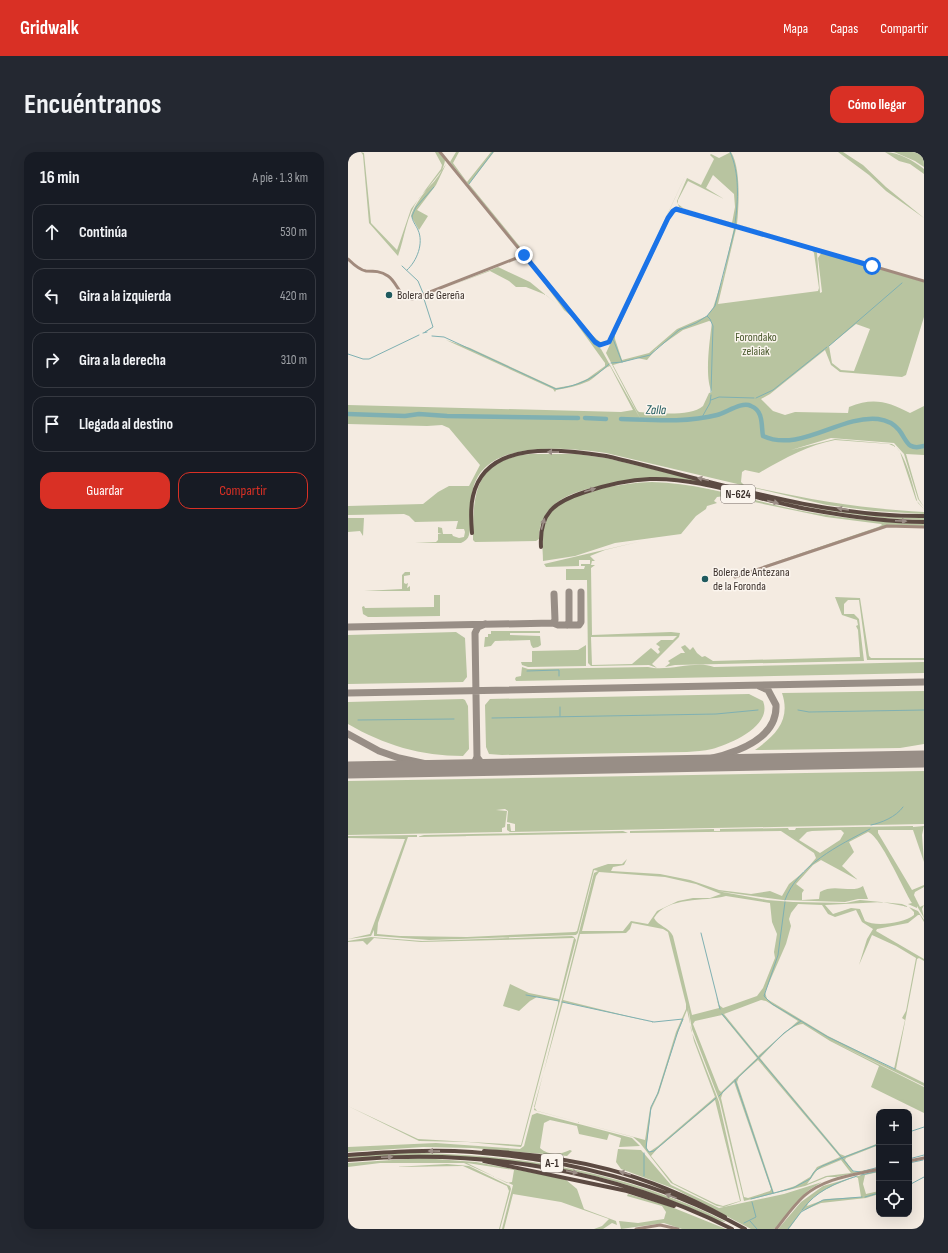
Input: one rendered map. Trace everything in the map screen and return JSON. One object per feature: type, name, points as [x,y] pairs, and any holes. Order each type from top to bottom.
[{"type":"highway","name":"N-624","points":[[472,533],[473,497],[481,477],[503,458],[513,454],[537,452],[601,455],[811,504],[866,512],[924,516]]},
{"type":"highway","name":"N-624","points":[[541,547],[542,523],[549,512],[558,504],[568,498],[599,488],[645,480],[688,482],[771,502],[841,515],[924,522]]},
{"type":"highway","points":[[450,1151],[464,1149],[535,1154],[602,1166],[670,1189],[713,1210],[743,1228]]},
{"type":"highway","name":"A-1","points":[[348,1155],[405,1151],[450,1151],[520,1157],[610,1176],[687,1202],[743,1228]]},
{"type":"highway","points":[[348,1160],[398,1157],[472,1158],[627,1191],[701,1214],[732,1229]]},
{"type":"street","points":[[440,152],[595,342],[600,345],[609,342],[668,218],[673,211],[677,209],[924,281]]},
{"type":"street","points":[[348,259],[356,266],[366,271],[374,270],[387,275],[400,292],[412,299],[524,255]]},
{"type":"street","points":[[735,576],[887,526],[924,527]]},
{"type":"street","points":[[912,1160],[924,1158]]},
{"type":"street","points":[[776,1229],[800,1201],[816,1188],[833,1180],[876,1170]]},
{"type":"street","points":[[636,1229],[656,1225],[678,1229]]},
{"type":"green space","points":[[361,152],[364,153],[371,223],[397,250],[411,209],[418,200],[408,219],[398,256],[369,223],[363,155]]},
{"type":"green space","points":[[435,152],[439,152],[445,160],[444,166],[435,181],[421,196],[441,169],[442,165]]},
{"type":"green space","points":[[456,152],[459,152],[453,163],[467,182],[491,152],[494,152],[469,184],[592,335],[600,342],[608,341],[688,170],[609,341],[602,344],[595,341],[450,162]]},
{"type":"green space","points":[[731,152],[734,159],[738,177],[737,224],[924,280],[732,223],[735,207],[734,194],[713,175],[706,188],[724,199],[688,181],[678,200],[678,204],[677,201],[687,178],[701,185],[714,159],[710,155],[711,154],[719,158]]},
{"type":"green space","points":[[838,152],[843,152],[863,165],[886,187],[924,218],[886,191],[869,175]]},
{"type":"green space","points":[[885,152],[900,155],[911,160],[924,169],[924,174],[910,164],[899,161]]},
{"type":"green space","points":[[894,152],[924,152],[924,167],[915,161]]},
{"type":"green space","points":[[446,164],[436,185],[417,210],[428,216],[419,230],[411,216],[417,203]]},
{"type":"green space","name":"Forondako zelaiak","points":[[677,210],[815,250],[817,253],[820,293],[822,292],[818,258],[822,252],[924,282],[924,317],[906,375],[902,377],[840,372],[831,365],[825,350],[770,394],[761,399],[773,411],[785,415],[795,412],[848,413],[849,407],[866,402],[881,402],[895,406],[910,413],[924,406],[924,455],[906,454],[919,499],[924,507],[918,499],[904,454],[894,443],[831,438],[791,450],[835,439],[892,444],[895,447],[889,444],[835,440],[825,442],[796,453],[759,473],[745,470],[742,472],[741,482],[744,485],[811,499],[856,506],[924,512],[924,514],[874,511],[827,505],[606,453],[571,449],[551,449],[530,450],[511,454],[494,461],[481,473],[473,489],[469,535],[466,540],[461,543],[415,543],[436,542],[438,540],[438,534],[442,534],[438,533],[438,527],[442,528],[443,534],[452,534],[453,536],[459,538],[464,537],[464,529],[456,529],[458,521],[415,522],[409,516],[404,514],[348,515],[348,506],[423,504],[438,492],[449,486],[469,486],[480,465],[449,428],[442,425],[348,424],[348,405],[621,412],[633,410],[610,366],[589,381],[577,386],[556,390],[555,392],[553,389],[446,340],[470,348],[556,388],[573,385],[587,379],[605,366],[605,363],[571,316],[564,310],[530,264],[518,259],[521,258],[528,261],[591,340],[601,349],[640,418],[606,353],[671,214]],"holes":[[[676,211],[732,226],[734,228],[723,277],[713,308],[707,316],[677,329],[649,353],[622,360],[615,335],[671,216]],[[739,228],[812,250],[814,253],[819,288],[818,291],[718,304],[736,229]],[[709,321],[712,322],[708,368],[708,378],[712,392],[709,393],[703,406],[690,412],[639,412],[613,365],[637,358],[647,360],[656,349],[683,330]],[[856,324],[870,329],[854,371],[841,370],[832,363],[829,346]]]},
{"type":"green space","points":[[498,267],[530,282],[546,295],[526,287],[516,287],[509,281],[490,271],[450,286]]},
{"type":"green space","points":[[900,453],[908,470],[918,502]]},
{"type":"green space","points":[[530,454],[576,454],[606,458],[776,499],[888,517],[924,518],[924,520],[879,517],[835,512],[769,499],[692,481],[664,478],[606,485],[574,493],[560,500],[549,510],[542,523],[539,539],[536,541],[475,542],[473,540],[474,508],[480,482],[487,472],[497,464],[511,458]]},
{"type":"green space","points":[[652,482],[706,488],[793,509],[825,515],[875,521],[924,524],[924,526],[885,526],[755,569],[882,525],[826,517],[725,496],[717,497],[714,501],[717,503],[707,506],[706,509],[696,516],[681,534],[615,543],[575,556],[543,561],[543,526],[552,511],[563,502],[577,496],[609,487]]},
{"type":"green space","points":[[348,518],[364,518],[363,536],[360,531],[348,532]]},
{"type":"green space","points":[[642,541],[605,550],[590,556],[595,561],[592,561],[591,565],[595,565],[591,568],[592,635],[671,632],[680,633],[679,637],[652,664],[657,668],[649,665],[591,666],[588,663],[587,580],[566,580],[566,569],[584,569],[585,566],[581,566],[581,564],[590,564],[590,560],[579,560],[579,566],[546,567],[544,564]],"holes":[[[677,636],[673,640],[661,640],[656,644],[660,647],[658,649],[660,652],[658,654],[651,648],[632,664],[592,665],[591,637]]]},
{"type":"green space","points":[[405,572],[410,572],[410,575],[404,576],[404,583],[408,583],[407,588],[410,586],[410,591],[364,591],[402,589],[402,575]]},
{"type":"green space","points":[[434,595],[440,595],[440,616],[368,617],[363,614],[362,607],[364,606],[365,608],[434,607]]},
{"type":"green space","points":[[835,597],[860,598],[869,656],[871,658],[924,658],[924,660],[867,660],[859,600],[848,600],[844,604],[844,614],[854,614],[859,619],[864,661],[675,665],[665,667],[670,663],[668,661],[681,653],[685,653],[681,647],[685,645],[690,650],[693,647],[702,657],[705,656],[713,661],[860,657],[858,630],[856,626],[858,625],[857,620],[842,615]]},
{"type":"green space","points":[[491,631],[540,631],[540,633],[510,633],[510,635],[540,636],[541,645],[533,648],[530,640],[495,641],[491,646],[484,647],[485,637],[488,637],[488,634],[491,634]]},
{"type":"green space","points":[[456,632],[465,638],[467,677],[463,682],[348,684],[348,635]]},
{"type":"green space","points":[[586,645],[586,666],[528,667],[522,665],[521,662],[532,662],[532,651],[578,650]]},
{"type":"green space","points":[[924,662],[924,673],[516,681],[515,679],[516,677],[521,676],[522,667],[528,669],[664,668],[690,665],[707,665],[714,667]]},
{"type":"green space","points":[[924,691],[924,744],[900,748],[755,750],[769,739],[780,726],[785,711],[782,693]]},
{"type":"green space","points":[[749,694],[763,701],[764,710],[762,718],[756,726],[739,738],[720,747],[709,750],[687,752],[502,755],[489,754],[486,747],[485,705],[490,699]]},
{"type":"green space","points":[[463,699],[468,706],[469,749],[463,756],[432,754],[403,748],[375,738],[348,724],[348,702]]},
{"type":"green space","points":[[924,771],[924,824],[510,832],[507,830],[507,824],[510,824],[511,831],[515,831],[515,824],[507,822],[508,811],[505,809],[496,810],[507,811],[505,827],[502,828],[502,832],[348,835],[348,781]]},
{"type":"green space","points":[[924,826],[922,835],[924,862],[913,830],[878,830],[878,833],[912,890],[924,885],[924,887],[915,892],[914,895],[920,907],[924,905],[922,909],[924,918],[917,906],[917,908],[908,904],[912,903],[892,864],[873,835],[868,832],[849,842],[854,852],[842,866],[858,880],[821,860],[813,865],[796,884],[804,890],[802,893],[802,900],[819,899],[820,892],[825,889],[854,889],[863,886],[868,899],[858,899],[845,902],[783,900],[717,891],[767,900],[793,902],[846,903],[860,900],[881,902],[825,905],[833,914],[851,908],[860,909],[865,921],[876,924],[897,922],[909,918],[914,915],[914,912],[909,907],[918,911],[924,922],[920,915],[918,915],[908,923],[877,929],[876,931],[924,959],[924,961],[919,958],[917,959],[896,1069],[924,1083],[924,1086],[830,1040],[924,1087],[924,1113],[871,1087],[879,1066],[830,1041],[803,1024],[798,1025],[786,1032],[760,1058],[840,1154],[845,1156],[876,1144],[876,1146],[846,1158],[845,1160],[854,1172],[876,1169],[836,1177],[827,1177],[805,1186],[744,1201],[720,1102],[692,1029],[688,1007],[690,1025],[687,1010],[676,1037],[659,1093],[651,1110],[647,1148],[649,1152],[658,1146],[715,1097],[692,1033],[719,1102],[741,1201],[724,1207],[717,1206],[671,1183],[640,1143],[633,1137],[580,1123],[645,1140],[650,1109],[657,1094],[676,1032],[686,1009],[668,932],[663,929],[632,923],[630,929],[626,933],[580,934],[563,1000],[656,1023],[563,1002],[543,1074],[594,873],[598,871],[594,870],[578,933],[576,935],[429,940],[374,936],[374,930],[371,936],[348,939],[370,934],[405,839],[348,838],[348,836],[417,835],[417,837],[408,837],[378,923],[377,934],[400,936],[467,937],[575,932],[577,931],[593,869],[608,864],[622,864],[627,859],[624,865],[613,867],[611,871],[660,874],[690,880],[719,890],[751,894],[770,891],[782,896],[789,884],[805,871],[816,858],[814,853],[781,831],[630,833],[630,831],[714,829],[714,831],[720,831],[720,829],[788,828],[789,830],[795,830],[796,828]],"holes":[[[841,830],[844,833],[840,840],[820,853],[799,840],[807,832],[812,831]],[[599,872],[665,877],[696,884],[721,894],[710,898],[693,898],[678,901],[657,911],[648,924],[631,921],[623,931],[582,931],[596,876]],[[726,896],[770,903],[772,922],[777,934],[774,952],[775,958],[763,988],[757,996],[723,1008],[719,1005],[716,996],[719,1008],[692,1015],[673,936],[654,918],[660,911],[668,906],[687,901]],[[798,904],[822,905],[828,914],[835,917],[856,910],[862,922],[873,929],[867,939],[859,965],[872,935],[896,946],[916,958],[906,1011],[902,1018],[905,1020],[894,1069],[828,1036],[767,999],[765,992],[786,944],[791,926],[789,919],[791,913]],[[761,1000],[766,1001],[798,1021],[758,1056],[724,1014]],[[722,1015],[757,1058],[721,1092],[693,1024],[695,1021]],[[758,1060],[840,1157],[817,1167],[810,1177],[795,1186],[774,1193],[737,1082],[739,1077]],[[734,1082],[771,1189],[770,1191],[748,1198],[744,1197],[721,1098],[723,1092]],[[715,1100],[740,1201],[723,1206],[673,1183],[651,1156],[657,1149]],[[841,1160],[851,1173],[826,1176],[807,1184],[817,1170]]]},
{"type":"green space","points":[[623,831],[628,833],[418,837],[424,835]]},
{"type":"green space","points":[[883,902],[902,904],[909,907]]},
{"type":"green space","points":[[371,937],[422,941],[574,937],[576,940],[521,1147],[468,1142],[419,1141],[348,1106],[418,1139],[521,1145],[558,1001],[537,997],[519,1011],[503,1006],[510,984],[529,993],[559,999],[574,938],[421,942],[374,938],[367,945],[363,941],[348,941]]},
{"type":"green space","points":[[537,1113],[632,1138],[640,1146],[619,1147],[621,1138],[609,1134],[607,1140],[579,1134],[577,1126],[550,1120],[544,1123],[540,1148],[543,1151],[555,1154],[570,1150],[572,1151],[567,1156],[472,1148],[423,1147],[348,1152],[348,1147],[436,1143],[520,1149],[524,1146],[532,1115]]},
{"type":"green space","points":[[618,1149],[641,1150],[671,1185],[719,1208],[784,1194],[822,1182],[809,1190],[774,1229],[751,1229],[675,1189],[621,1169],[616,1162]]},
{"type":"green space","points":[[387,1153],[454,1154],[520,1160],[553,1165],[617,1180],[660,1193],[726,1222],[722,1222],[693,1209],[624,1184],[590,1175],[521,1162],[453,1156],[383,1156],[348,1158],[348,1156]]},
{"type":"green space","points":[[422,1158],[476,1162],[565,1179],[577,1189],[584,1209],[616,1221],[617,1225],[612,1223],[603,1229],[594,1229],[602,1226],[609,1219],[561,1202],[513,1194],[504,1229],[502,1229],[513,1185],[508,1183],[512,1182],[514,1170],[467,1163],[493,1176],[464,1163],[380,1163],[348,1167],[348,1163]]},
{"type":"green space","points":[[447,1164],[469,1166],[510,1186],[511,1189],[500,1229],[509,1191],[507,1186],[463,1166],[394,1167]]},
{"type":"green space","points":[[876,1171],[876,1173],[865,1175],[863,1184],[866,1194],[876,1192],[876,1195],[866,1198],[821,1203],[802,1211],[789,1229],[778,1229],[801,1202],[823,1186]],"holes":[[[856,1177],[858,1178],[861,1197],[826,1199],[807,1206],[810,1201],[821,1192]]]},
{"type":"green space","points":[[628,1194],[669,1206],[726,1229],[682,1229],[664,1223],[621,1229],[619,1221],[638,1223],[664,1219],[666,1212],[662,1206],[627,1196]]},
{"type":"waterway","points":[[469,184],[493,152]]},
{"type":"waterway","points":[[730,152],[737,178],[737,206],[735,224]]},
{"type":"waterway","points":[[407,270],[414,262],[420,246],[420,235],[412,216],[416,207],[434,187]]},
{"type":"waterway","points":[[711,392],[713,326],[707,316],[715,306],[735,228]]},
{"type":"waterway","points":[[402,266],[418,281],[423,293]]},
{"type":"waterway","points":[[829,346],[902,283]]},
{"type":"waterway","points":[[424,299],[433,327],[425,332]]},
{"type":"waterway","points":[[611,363],[622,362],[650,355],[679,330],[696,323],[707,316]]},
{"type":"waterway","points":[[423,333],[427,332]]},
{"type":"waterway","points":[[348,354],[363,359],[369,359],[419,335]]},
{"type":"waterway","points":[[432,336],[444,337],[556,389],[584,381],[603,370],[609,364]]},
{"type":"waterway","points":[[613,339],[622,362]]},
{"type":"waterway","points":[[756,398],[773,390],[827,347]]},
{"type":"waterway","points":[[701,419],[710,403],[711,395]]},
{"type":"waterway","points":[[711,400],[719,397],[754,398]]},
{"type":"waterway","name":"Zalla","points":[[621,419],[669,420],[705,418],[721,414],[739,406],[747,405],[758,411],[762,423],[763,436],[777,440],[791,440],[806,437],[849,422],[864,419],[878,419],[887,421],[895,426],[911,446],[924,446]]},
{"type":"waterway","name":"Zalla","points":[[348,414],[405,416],[419,414],[447,416],[578,418]]},
{"type":"waterway","name":"Zalla","points":[[585,418],[606,419]]},
{"type":"waterway","points":[[527,671],[559,670],[559,676]]},
{"type":"waterway","points":[[560,707],[560,716]]},
{"type":"waterway","points":[[492,718],[716,714],[758,710]]},
{"type":"waterway","points":[[798,710],[809,712],[924,710]]},
{"type":"waterway","points":[[358,720],[454,719]]},
{"type":"waterway","points":[[871,825],[888,819],[900,811],[903,807]]},
{"type":"waterway","points":[[785,900],[791,888],[809,867],[845,842],[870,829]]},
{"type":"waterway","points":[[719,1096],[784,1033],[801,1021],[772,1004],[764,996],[778,955],[785,902]]},
{"type":"waterway","points":[[701,933],[720,1009]]},
{"type":"waterway","points":[[526,995],[559,1001]]},
{"type":"waterway","points":[[562,1002],[654,1022],[683,1019],[658,1093],[651,1107],[646,1148],[649,1152],[654,1151],[716,1098]]},
{"type":"waterway","points":[[722,1014],[842,1158],[822,1166],[814,1172],[810,1179],[793,1188],[751,1199]]},
{"type":"waterway","points":[[801,1021],[828,1037],[895,1069]]},
{"type":"waterway","points":[[735,1080],[773,1193]]},
{"type":"waterway","points":[[912,1131],[924,1127]]},
{"type":"waterway","points":[[861,1172],[853,1171],[842,1158],[876,1145]]},
{"type":"waterway","points":[[644,1153],[644,1176]]},
{"type":"waterway","points":[[912,1158],[924,1155]]},
{"type":"waterway","points":[[912,1162],[923,1160]]},
{"type":"waterway","points":[[864,1171],[876,1168]]},
{"type":"waterway","points":[[861,1175],[876,1172]]},
{"type":"waterway","points":[[802,1210],[807,1203],[826,1188],[857,1176]]},
{"type":"waterway","points":[[912,1183],[924,1177]]},
{"type":"waterway","points":[[865,1197],[876,1194]]},
{"type":"waterway","points":[[788,1229],[801,1212],[823,1200],[862,1197]]},
{"type":"waterway","points":[[744,1223],[756,1217],[752,1202]]},
{"type":"waterway","points":[[750,1221],[757,1229]]},
{"type":"taxiway","points":[[567,625],[569,622],[569,592]]},
{"type":"taxiway","points":[[348,627],[553,623],[558,625],[579,625],[581,622],[581,592]]},
{"type":"taxiway","points":[[553,623],[555,620],[554,594]]},
{"type":"taxiway","points":[[348,734],[379,751],[399,758],[431,765],[466,768],[474,764],[477,757],[475,633],[478,627],[485,624]]},
{"type":"taxiway","points":[[348,693],[924,682]]},
{"type":"taxiway","points":[[674,764],[721,756],[738,750],[753,742],[766,732],[774,720],[776,705],[768,690],[759,686]]},
{"type":"taxiway","points":[[477,757],[483,765],[494,767]]},
{"type":"runway","points":[[348,770],[924,759]]},
{"type":"place","name":"Bolera de Gereña","points":[[389,295]]},
{"type":"place","name":"Bolera de Antezana de la Foronda","points":[[705,579]]},
{"type":"route","points":[[524,255],[595,342],[600,345],[609,342],[670,213],[676,209],[872,266]]}]
